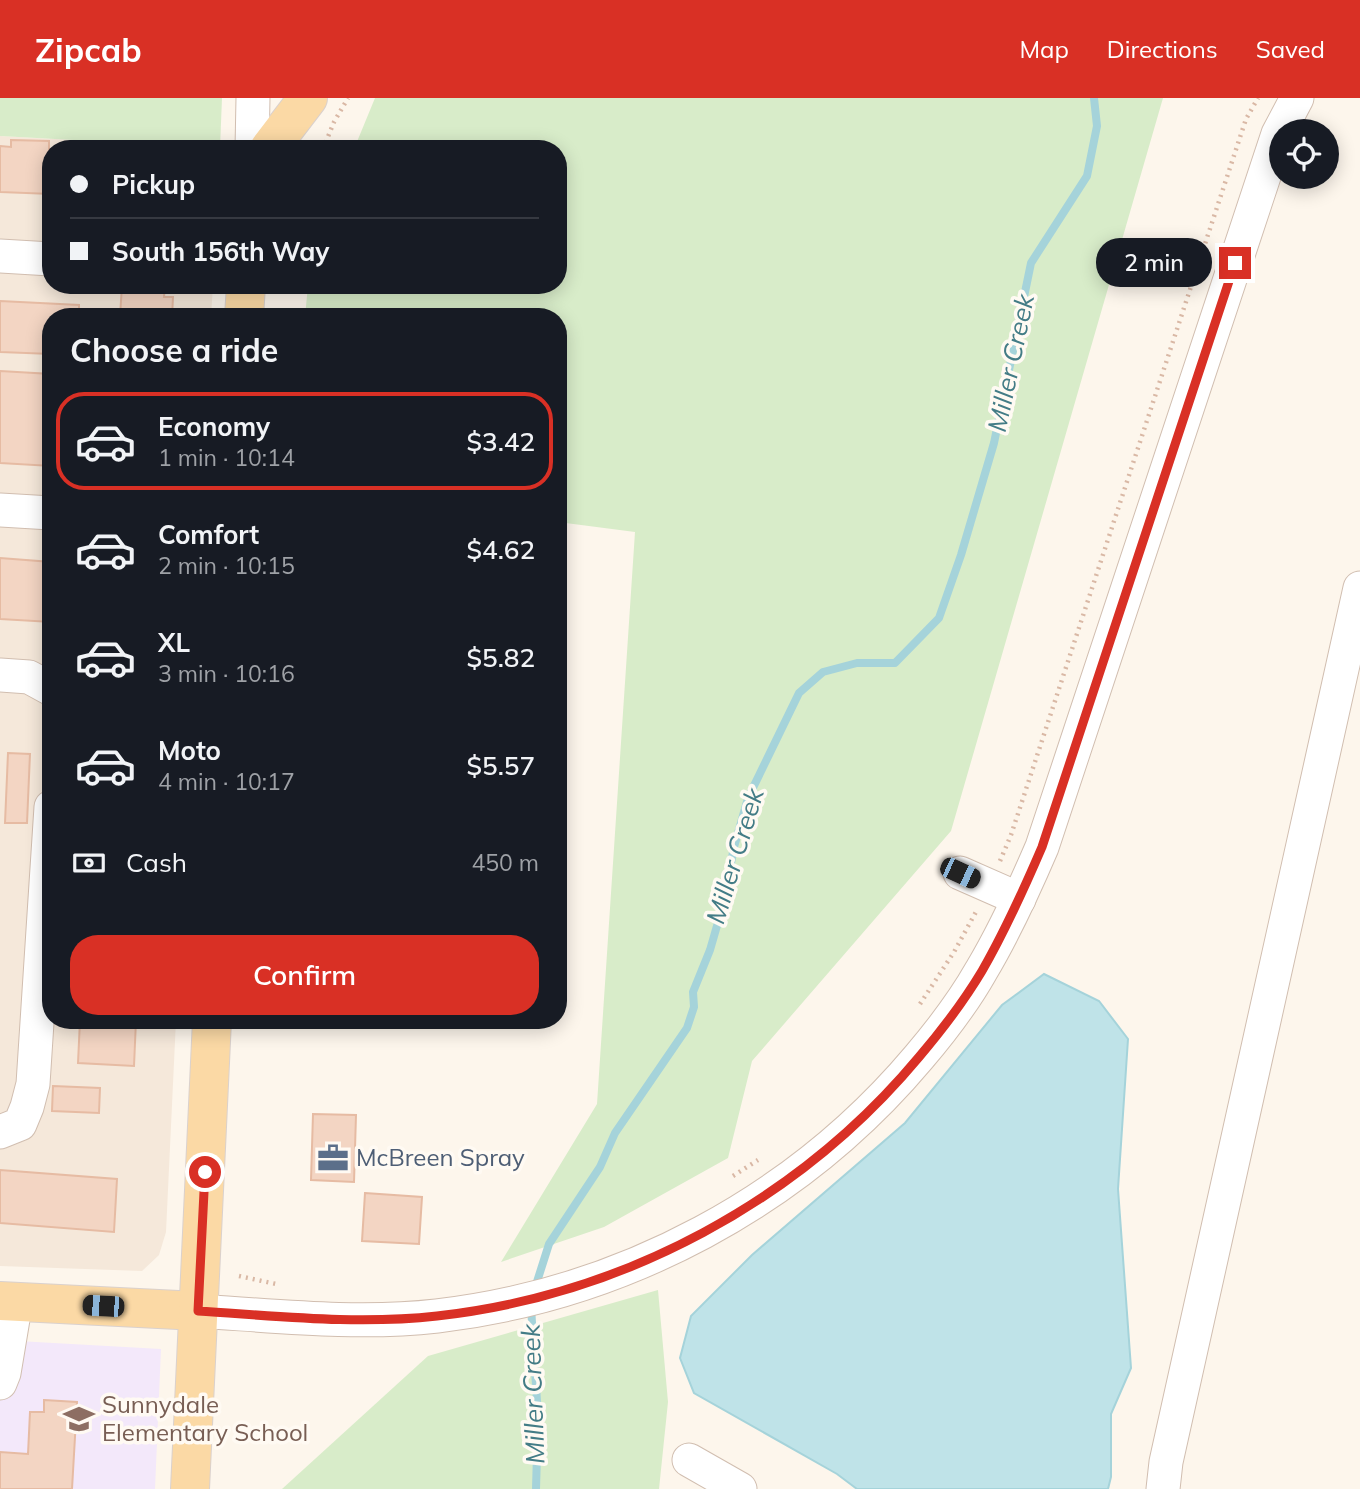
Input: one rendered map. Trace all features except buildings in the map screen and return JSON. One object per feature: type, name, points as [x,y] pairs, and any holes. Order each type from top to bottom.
[{"type":"main road","points":[[276,140],[309,98]]},
{"type":"main road","points":[[190,1489],[212,1029]]},
{"type":"main road","points":[[8,1301],[198,1311]]},
{"type":"street","points":[[252,140],[253,98]]},
{"type":"street","points":[[198,1311],[354,1320],[435,1316],[500,1306],[562,1291],[610,1275],[674,1248],[736,1215],[794,1176],[848,1132],[897,1083],[942,1030],[981,972],[1004,893],[1042,847],[1278,134],[1297,98]]},
{"type":"street","points":[[0,256],[42,258]]},
{"type":"street","points":[[0,510],[42,512]]},
{"type":"street","points":[[1163,1489],[1166,1462],[1360,587]]},
{"type":"street","points":[[0,675],[29,677],[42,684]]},
{"type":"street","points":[[960,873],[1004,893]]},
{"type":"street","points":[[0,1132],[20,1124],[33,1084],[42,946]]},
{"type":"street","points":[[0,1383],[4,1373],[8,1301]]},
{"type":"street","points":[[688,1460],[740,1489]]},
{"type":"path","points":[[327,140],[348,98]]},
{"type":"path","points":[[915,1012],[954,952],[1004,893],[1010,835],[1247,119],[1258,98]]},
{"type":"path","points":[[722,1184],[765,1155]]},
{"type":"path","points":[[239,1276],[289,1285]]},
{"type":"shaded area","points":[[0,136],[73,140],[42,140],[42,294],[212,294],[212,308],[42,308],[42,1029],[176,1029],[166,1232],[159,1255],[142,1271],[0,1266]]},
{"type":"shaded area","name":"Sunnydale Elementary School","points":[[0,1340],[161,1349],[155,1489],[0,1489]]},
{"type":"green space","points":[[0,98],[222,98],[220,140],[73,140],[0,136]]},
{"type":"green space","points":[[375,98],[1163,98],[951,831],[752,1061],[728,1158],[604,1227],[501,1262],[597,1104],[635,532],[567,523],[567,308],[306,308],[307,294],[567,294],[567,140],[358,140]]},
{"type":"green space","points":[[658,1290],[668,1402],[659,1489],[282,1489],[428,1356]]},
{"type":"water","points":[[1044,974],[1099,1001],[1128,1039],[1118,1189],[1131,1368],[1111,1414],[1111,1477],[1108,1489],[857,1489],[837,1474],[694,1393],[680,1358],[691,1316],[752,1255],[905,1123],[1002,1005]]},
{"type":"waterway","name":"Miller Creek","points":[[535,1288],[549,1244],[600,1167],[615,1133],[687,1028],[694,1007],[693,992],[710,950],[723,905],[734,847],[748,798],[799,693],[823,672],[857,663],[895,663],[939,618],[994,443],[1031,263],[1087,176],[1097,126],[1094,98]]},
{"type":"waterway","name":"Miller Creek","points":[[531,1307],[538,1417],[536,1489]]},
{"type":"place","name":"McBreen Spray","points":[[333,1158]]},
{"type":"place","name":"Sunnydale Elementary School","points":[[79,1419]]},
{"type":"route","points":[[205,1172],[198,1311],[394,1320],[475,1311],[532,1300],[610,1275],[674,1248],[736,1215],[794,1176],[848,1132],[897,1083],[942,1030],[981,972],[1020,899],[1042,847],[1235,263]]}]
